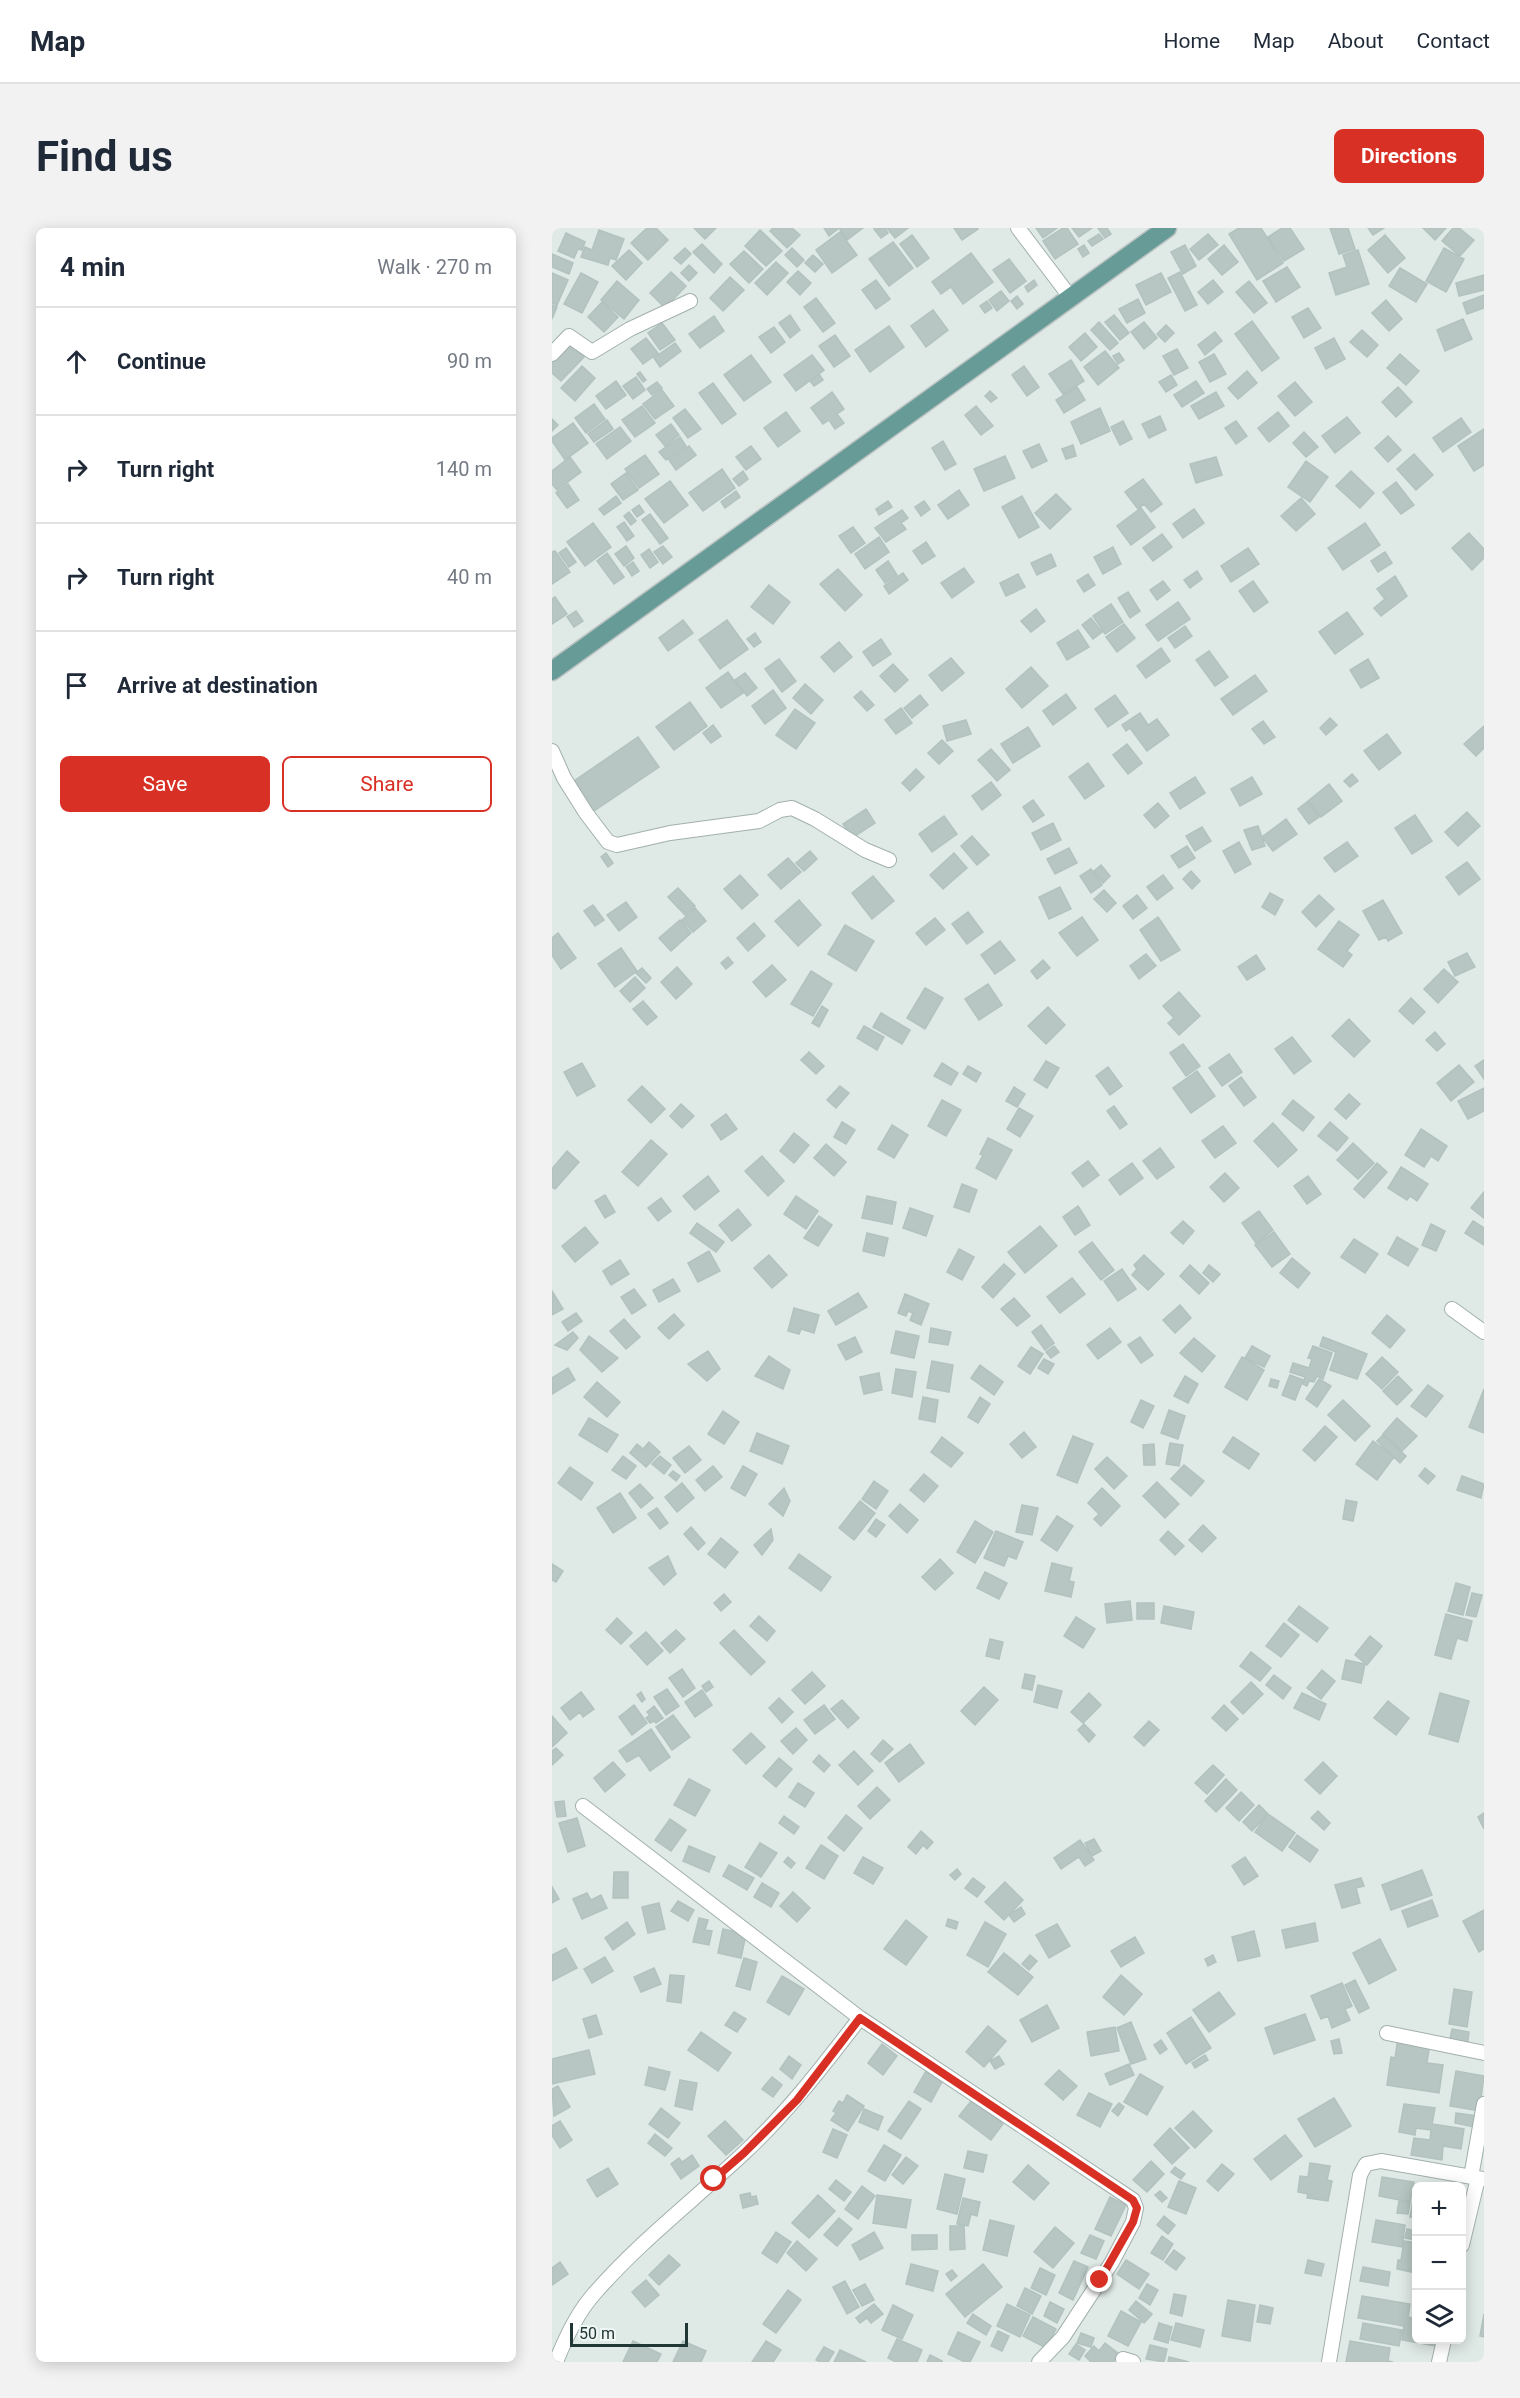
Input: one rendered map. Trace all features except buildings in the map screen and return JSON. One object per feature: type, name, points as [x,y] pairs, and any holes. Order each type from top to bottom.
[{"type":"main road","points":[[552,671],[1167,228]]},
{"type":"street","points":[[1018,228],[1071,298]]},
{"type":"street","points":[[552,354],[569,336],[592,352],[630,329],[690,301]]},
{"type":"street","points":[[552,752],[564,778],[586,813],[608,842],[617,845],[670,833],[759,821],[780,810],[792,808],[889,860]]},
{"type":"street","points":[[1452,1309],[1484,1332]]},
{"type":"street","points":[[582,1806],[860,2018],[1133,2200],[1137,2208],[1133,2222],[1112,2262],[1063,2337],[1039,2362]]},
{"type":"street","points":[[556,2362],[564,2342],[592,2295],[670,2217],[744,2153],[797,2100],[860,2018]]},
{"type":"street","points":[[1387,2033],[1484,2053]]},
{"type":"street","points":[[1463,2236],[1478,2178],[1484,2104]]},
{"type":"street","points":[[1329,2362],[1360,2175],[1366,2164],[1381,2161],[1478,2178]]},
{"type":"street","points":[[1439,2362],[1443,2344]]},
{"type":"route","points":[[714,2179],[744,2153],[797,2100],[860,2018],[1133,2200],[1137,2208],[1133,2222],[1100,2280]]}]
